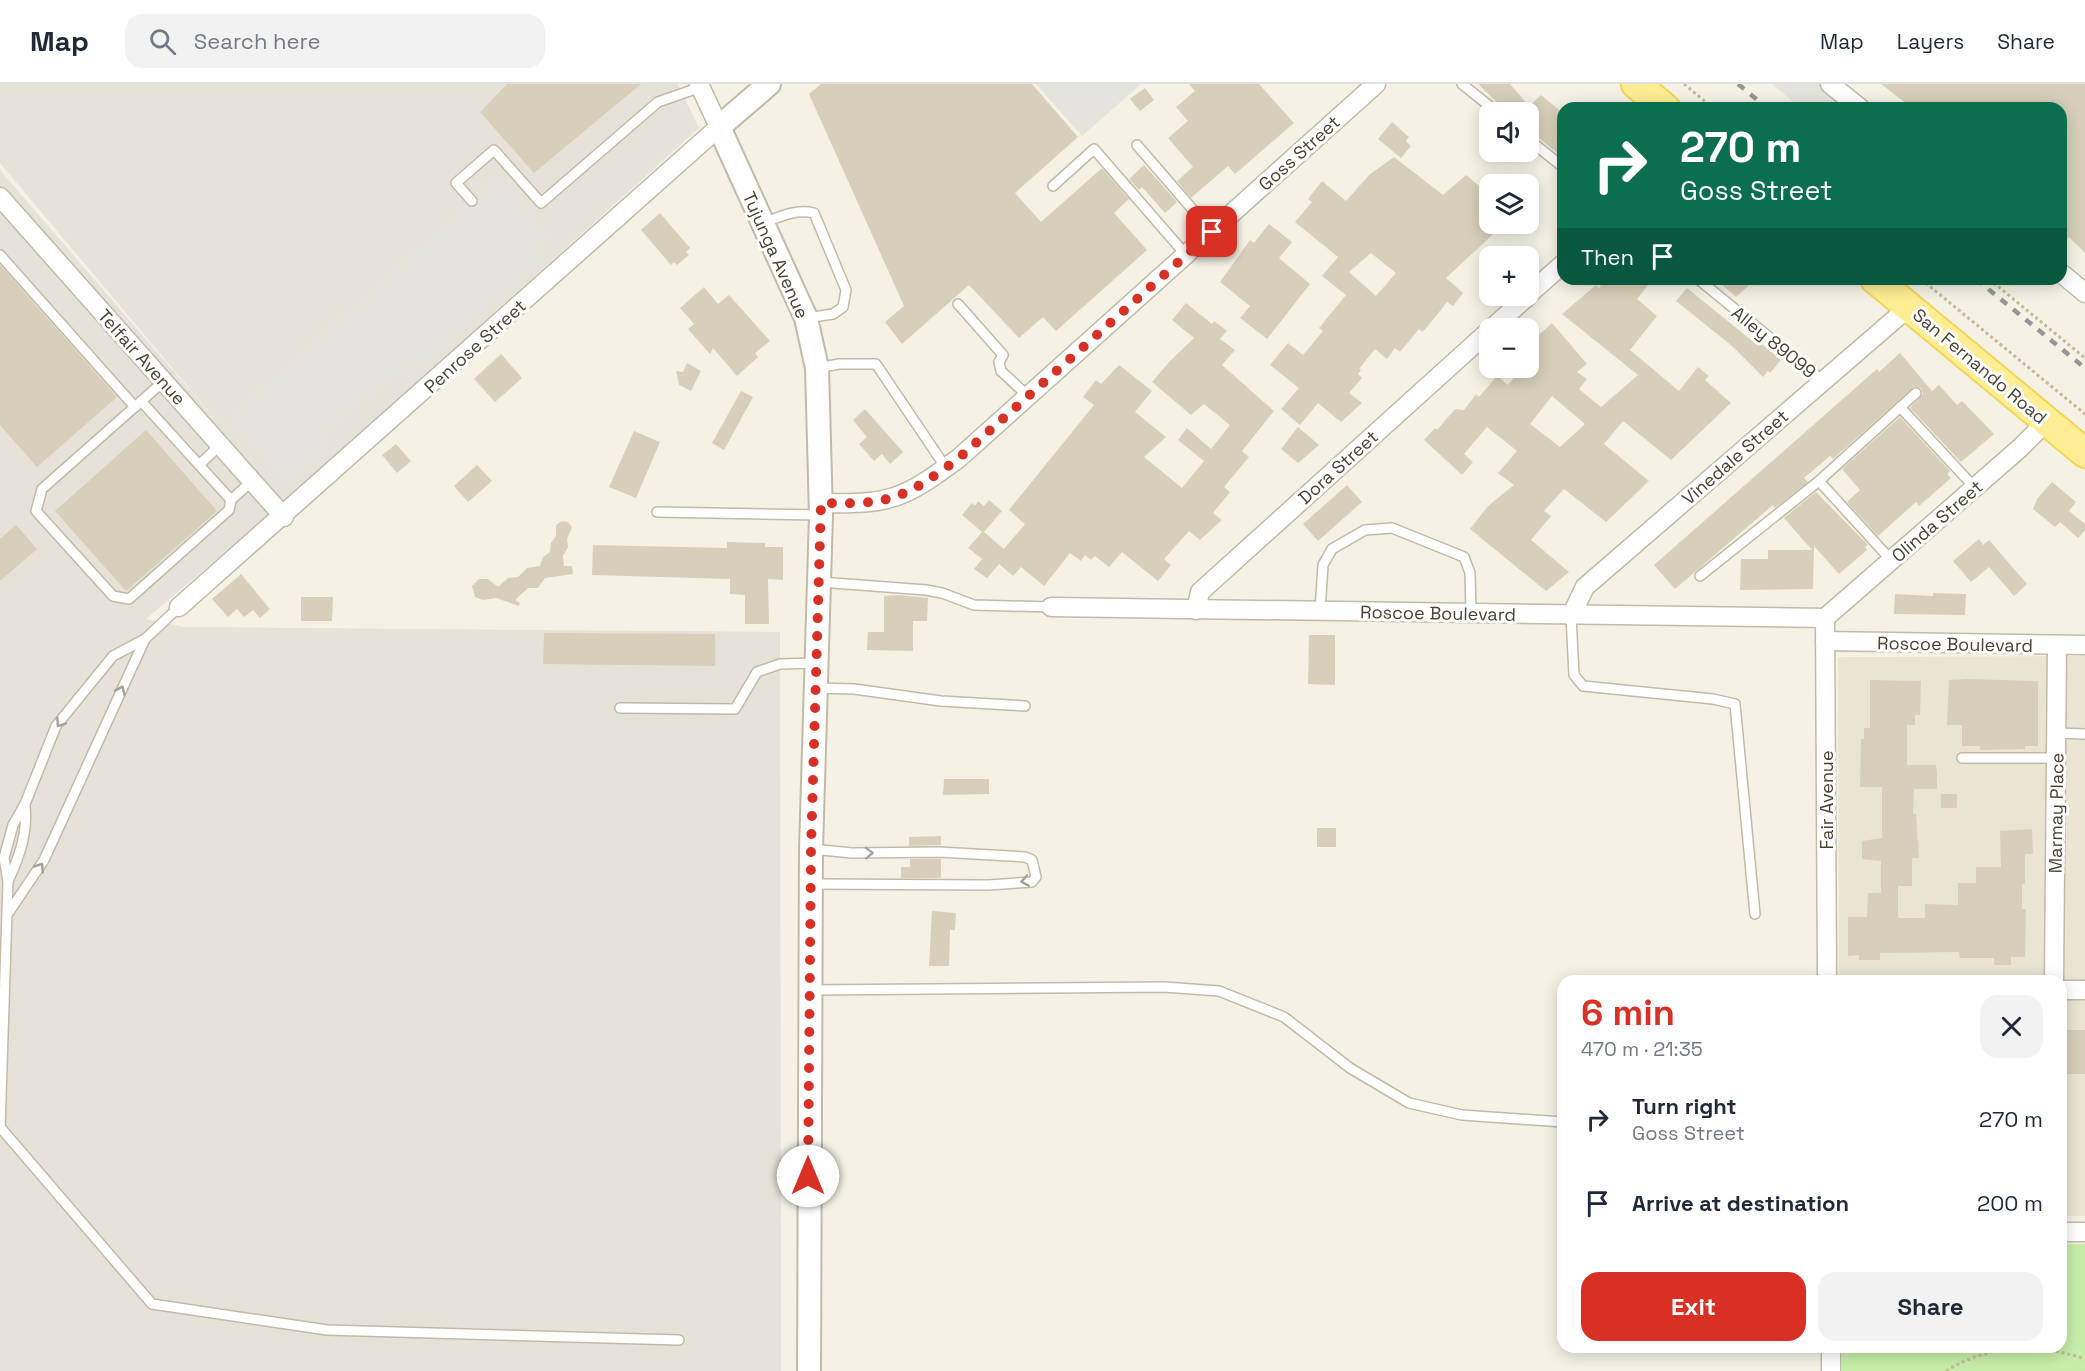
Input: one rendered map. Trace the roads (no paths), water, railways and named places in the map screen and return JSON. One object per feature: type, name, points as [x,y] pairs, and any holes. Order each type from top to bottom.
[{"type":"main road","points":[[1636,84],[1658,102]]},
{"type":"main road","name":"San Fernando Road","points":[[1882,285],[2085,453]]},
{"type":"street","name":"Penrose Street","points":[[179,607],[284,517],[719,127],[770,84]]},
{"type":"street","name":"Goss Street","points":[[821,509],[890,500],[919,488],[946,468],[1376,84]]},
{"type":"street","points":[[1830,84],[1852,102]]},
{"type":"street","name":"Tujunga Avenue","points":[[700,85],[806,318],[817,368],[821,509],[809,990],[809,1371]]},
{"type":"street","name":"Telfair Avenue","points":[[0,197],[284,517]]},
{"type":"street","name":"Dora Street","points":[[1539,285],[1557,269]]},
{"type":"street","points":[[2067,278],[2085,293]]},
{"type":"street","name":"Dora Street","points":[[1503,318],[1516,306]]},
{"type":"street","name":"Vinedale Street","points":[[1571,615],[1585,587],[1909,307]]},
{"type":"street","name":"Dora Street","points":[[1196,610],[1200,592],[1479,340]]},
{"type":"street","name":"Olinda Street","points":[[1825,618],[1975,488],[2047,421]]},
{"type":"street","name":"Roscoe Boulevard","points":[[1051,608],[1825,618]]},
{"type":"street","name":"Fair Avenue","points":[[1825,618],[1827,975]]},
{"type":"street","name":"Roscoe Boulevard","points":[[1825,641],[2085,645]]},
{"type":"street","name":"Marmay Place","points":[[2054,975],[2057,645]]},
{"type":"street","points":[[2067,990],[2085,990]]},
{"type":"street","points":[[2067,1232],[2085,1232]]},
{"type":"street","points":[[1831,1353],[1831,1371]]},
{"type":"lane","points":[[1462,84],[1484,102]]},
{"type":"lane","points":[[471,201],[456,183],[494,150],[541,203],[658,102],[700,85]]},
{"type":"lane","points":[[1137,145],[1212,232]]},
{"type":"lane","points":[[1539,148],[1557,162]]},
{"type":"lane","points":[[1053,186],[1094,149],[1186,255]]},
{"type":"lane","points":[[763,223],[790,212],[814,213],[846,290],[843,307],[838,311],[833,314],[806,318]]},
{"type":"lane","points":[[0,255],[138,404],[200,465],[231,500]]},
{"type":"lane","name":"Alley 89099","points":[[1705,285],[1823,381]]},
{"type":"lane","points":[[958,304],[1003,355],[999,362],[1001,371],[1028,396]]},
{"type":"lane","points":[[817,368],[839,364],[876,364],[946,468]]},
{"type":"lane","points":[[164,381],[42,489],[36,511],[113,596],[129,599],[229,510],[231,500],[252,481]]},
{"type":"lane","points":[[1700,576],[1819,481],[1916,393]]},
{"type":"lane","points":[[1900,407],[1975,488]]},
{"type":"lane","points":[[200,465],[220,445]]},
{"type":"lane","points":[[1819,481],[1892,561]]},
{"type":"lane","points":[[657,512],[821,509]]},
{"type":"lane","points":[[1320,610],[1323,565],[1332,549],[1365,530],[1392,528],[1464,557],[1470,573],[1471,613]]},
{"type":"lane","points":[[818,582],[934,591],[974,605],[1051,608]]},
{"type":"lane","points":[[179,607],[145,639],[113,656],[56,726],[25,804],[13,825],[4,858],[8,882],[0,1128],[152,1304],[327,1330],[679,1341]]},
{"type":"lane","points":[[1571,615],[1574,675],[1583,686],[1713,699],[1735,704],[1755,914]]},
{"type":"lane","points":[[7,915],[44,860],[145,639]]},
{"type":"lane","points":[[620,708],[735,709],[757,672],[780,664],[816,663]]},
{"type":"lane","points":[[815,688],[854,689],[941,701],[1025,706]]},
{"type":"lane","points":[[2057,733],[2085,734]]},
{"type":"lane","points":[[1962,758],[2057,758]]},
{"type":"lane","points":[[8,882],[19,859],[27,823],[25,804]]},
{"type":"lane","points":[[811,849],[852,854],[939,852],[1025,857],[1032,860],[1036,877],[1032,882],[988,885],[811,884]]},
{"type":"lane","points":[[809,990],[1164,987],[1219,991],[1284,1017],[1350,1068],[1409,1103],[1462,1115],[1557,1122]]},
{"type":"railway","points":[[1738,84],[1760,102]]},
{"type":"railway","points":[[1983,285],[2085,368]]}]
